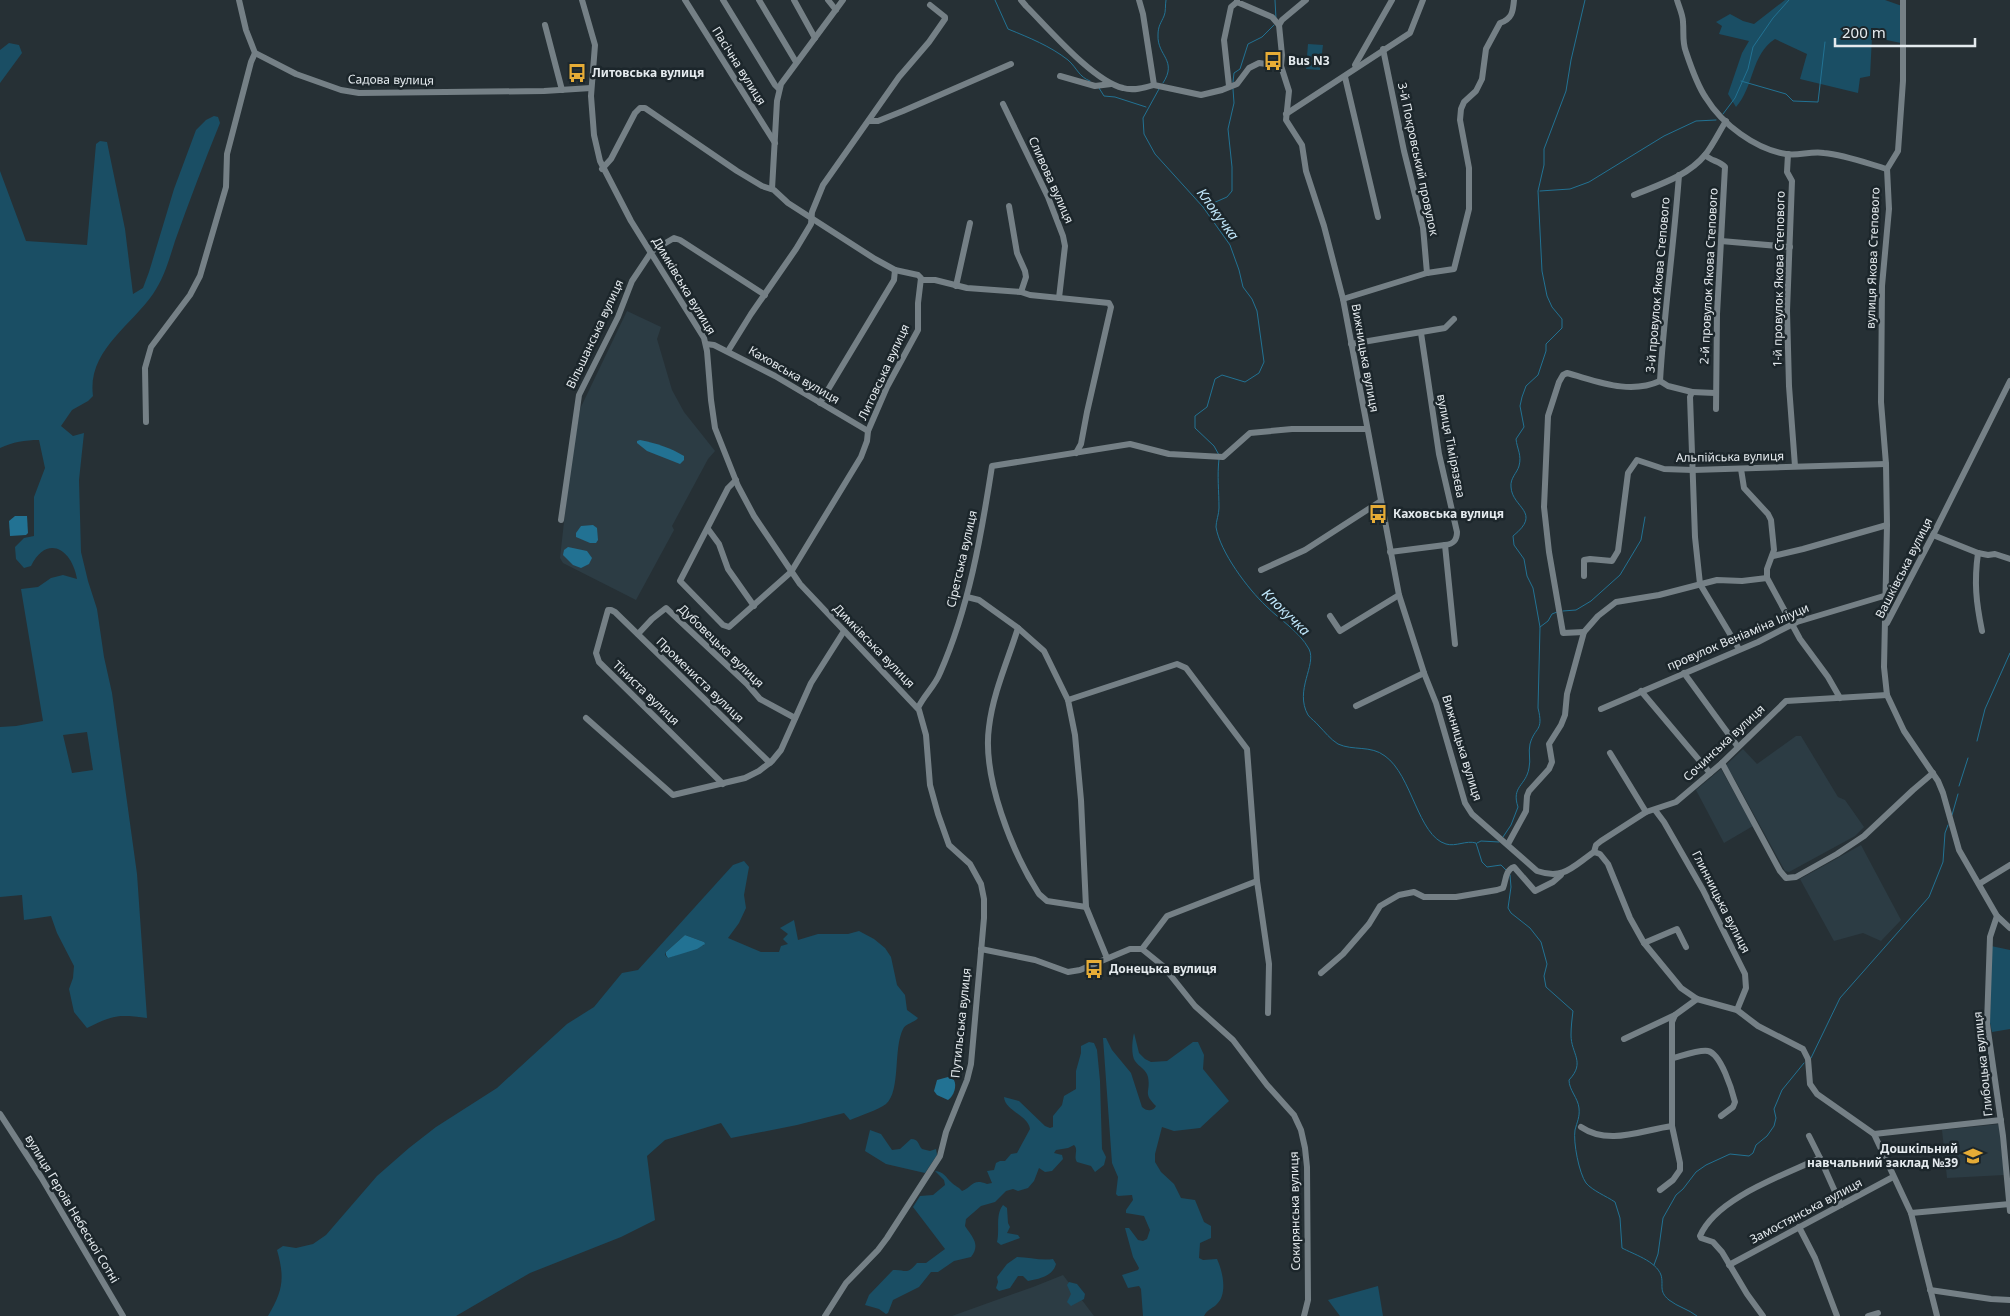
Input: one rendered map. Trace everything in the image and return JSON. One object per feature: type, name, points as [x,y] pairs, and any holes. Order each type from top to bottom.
[{"type":"street","points":[[146,422],[145,368],[151,347],[190,295],[200,276],[226,187],[227,154],[251,62],[255,54],[246,30],[239,0]]},
{"type":"street","name":"Димківська вулиця","points":[[582,0],[595,45],[591,88],[594,135],[602,169],[650,253],[698,328],[706,344],[710,400],[715,428],[736,480],[760,526],[791,572],[844,631],[918,708]]},
{"type":"street","name":"Пасічна вулиця","points":[[685,0],[775,143]]},
{"type":"street","points":[[723,0],[779,89]]},
{"type":"street","points":[[759,0],[796,62]]},
{"type":"street","points":[[794,0],[815,38]]},
{"type":"street","points":[[828,0],[836,10]]},
{"type":"street","points":[[772,189],[779,89],[786,75],[843,0]]},
{"type":"street","points":[[1022,0],[1086,66],[1111,84],[1123,89],[1134,90],[1159,87],[1201,95],[1222,90],[1232,85],[1249,68],[1259,63],[1281,66]]},
{"type":"street","points":[[1139,0],[1159,87]]},
{"type":"street","points":[[1232,85],[1224,40],[1231,7],[1237,1],[1276,21],[1282,20],[1306,0]]},
{"type":"street","points":[[1356,67],[1355,65],[1392,0]]},
{"type":"street","points":[[1286,114],[1410,33],[1423,0]]},
{"type":"street","points":[[1677,0],[1683,20],[1683,45],[1686,53],[1705,96],[1716,112],[1726,121],[1755,143],[1773,151],[1788,154],[1823,152],[1887,169],[1894,159],[1899,144],[1903,80],[1904,0]]},
{"type":"street","points":[[1343,299],[1427,273],[1454,269],[1469,209],[1470,190],[1469,168],[1460,120],[1461,109],[1464,102],[1476,91],[1482,79],[1486,50],[1500,23],[1508,20],[1513,12],[1512,1]]},
{"type":"street","points":[[728,352],[793,255],[810,226],[821,188],[899,77],[929,42],[945,19],[945,16],[930,5]]},
{"type":"street","name":"Вижницька вулиця","points":[[1276,21],[1282,55],[1281,66],[1288,91],[1286,114],[1288,124],[1302,145],[1306,170],[1324,226],[1343,299],[1399,595],[1424,673],[1436,702],[1465,804],[1472,814],[1537,871],[1549,875],[1564,872]]},
{"type":"street","points":[[545,26],[562,90]]},
{"type":"street","name":"3-й Покровський провулок","points":[[1384,49],[1404,151],[1423,227],[1427,273]]},
{"type":"street","name":"Садова вулиця","points":[[255,54],[296,74],[342,90],[359,93],[591,88]]},
{"type":"street","points":[[869,121],[878,121],[1012,64]]},
{"type":"street","points":[[1060,76],[1097,86],[1111,84]]},
{"type":"street","points":[[1345,76],[1378,217]]},
{"type":"street","name":"Сливова вулиця","points":[[1003,104],[1048,198],[1063,236],[1065,246],[1059,298]]},
{"type":"street","points":[[602,169],[611,159],[634,114],[639,108],[643,108],[759,185],[772,189],[788,203],[823,224],[875,260],[895,270],[918,275],[922,280],[935,280],[956,286],[1108,303],[1111,306],[1081,444],[1076,453]]},
{"type":"street","points":[[1634,195],[1679,175],[1705,155],[1726,121]]},
{"type":"street","name":"1-й провулок Якова Степового","points":[[1788,154],[1786,172],[1792,181],[1787,311],[1789,386],[1795,466]]},
{"type":"street","name":"2-й провулок Якова Степового","points":[[1705,155],[1709,159],[1722,163],[1725,167],[1716,314],[1716,409]]},
{"type":"street","name":"вулиця Якова Степового","points":[[1886,625],[1886,464],[1881,395],[1882,286],[1888,209],[1887,169]]},
{"type":"street","name":"3-й провулок Якова Степового","points":[[1679,175],[1673,254],[1664,314],[1660,381],[1668,386],[1692,392],[1715,393]]},
{"type":"street","points":[[1009,206],[1017,252],[1026,277],[1021,292]]},
{"type":"street","points":[[956,286],[970,223]]},
{"type":"street","points":[[650,253],[674,238],[680,240],[765,295]]},
{"type":"street","points":[[1721,241],[1790,247]]},
{"type":"street","name":"Вільшанська вулиця","points":[[561,520],[579,395],[618,317],[629,287],[650,253]]},
{"type":"street","points":[[820,403],[894,280],[896,276],[895,270]]},
{"type":"street","name":"Литовська вулиця","points":[[708,529],[680,581],[723,625],[730,627],[791,572],[861,457],[867,441],[868,431],[887,388],[918,330],[918,303],[922,280]]},
{"type":"street","points":[[1351,344],[1445,328],[1454,319]]},
{"type":"street","name":"вулиця Тімірязєва","points":[[1421,333],[1439,454],[1458,532],[1455,541],[1444,545]]},
{"type":"street","name":"Каховська вулиця","points":[[706,344],[712,344],[728,352],[868,431]]},
{"type":"street","points":[[1584,632],[1563,633],[1549,552],[1544,507],[1546,426],[1550,408],[1558,382],[1567,373],[1622,386],[1648,386],[1660,381]]},
{"type":"street","name":"Вашківська вулиця","points":[[2010,381],[2008,391],[1886,625],[1884,667],[1887,695],[1904,731],[1934,774],[1943,793],[1959,850],[1997,916],[2010,928]]},
{"type":"street","points":[[1692,392],[1690,397],[1695,537],[1700,584],[1739,649]]},
{"type":"street","points":[[1076,453],[1130,444],[1169,454],[1223,456],[1250,433],[1292,429],[1367,429]]},
{"type":"street","name":"Сіретська вулиця","points":[[918,708],[940,674],[967,597],[983,525],[992,466],[1076,453]]},
{"type":"street","name":"Альпійська вулиця","points":[[1584,576],[1584,560],[1612,562],[1618,551],[1628,473],[1637,460],[1664,470],[1886,464]]},
{"type":"street","points":[[1741,468],[1744,488],[1768,514],[1771,520],[1774,540],[1773,556],[1767,569],[1767,578],[1793,625],[1840,698]]},
{"type":"street","points":[[736,480],[729,486],[708,529],[722,551],[730,571],[754,606]]},
{"type":"street","points":[[1261,570],[1305,550],[1381,501]]},
{"type":"street","points":[[1773,556],[1802,550],[1887,524]]},
{"type":"street","points":[[1934,535],[1978,553],[1995,554],[2010,559]]},
{"type":"street","points":[[1390,552],[1444,545],[1456,644]]},
{"type":"street","points":[[1978,553],[1975,578],[1977,610],[1982,631]]},
{"type":"street","points":[[1506,843],[1526,811],[1526,796],[1550,769],[1552,762],[1549,744],[1561,726],[1565,715],[1567,694],[1584,632],[1616,602],[1659,595],[1717,580],[1742,581],[1767,578]]},
{"type":"street","points":[[1330,616],[1340,631],[1399,595]]},
{"type":"street","name":"провулок Веніаміна Іліуци","points":[[1600,709],[1758,642],[1797,622],[1886,595]]},
{"type":"street","points":[[967,597],[979,600],[1018,628],[1044,651],[1068,700],[1075,736],[1080,791],[1086,907],[1107,958]]},
{"type":"street","name":"Дубовецька вулиця","points":[[638,634],[666,608],[746,684],[760,700],[795,718]]},
{"type":"street","name":"Тіниста вулиця","points":[[615,612],[609,610],[606,616],[596,653],[599,662],[723,784]]},
{"type":"street","name":"Промениста вулиця","points":[[615,612],[770,763]]},
{"type":"street","points":[[1018,628],[996,694],[989,722],[988,746],[994,790],[1005,825],[1039,894],[1046,901],[1086,907]]},
{"type":"street","points":[[586,718],[673,795],[748,777],[770,763],[781,750],[808,689],[844,631]]},
{"type":"street","points":[[1068,700],[1178,664],[1186,668],[1246,749],[1257,881],[1269,964],[1268,1013]]},
{"type":"street","points":[[1356,706],[1424,673]]},
{"type":"street","points":[[1684,673],[1738,747]]},
{"type":"street","points":[[1641,691],[1710,773]]},
{"type":"street","name":"Сочинська вулиця","points":[[1594,852],[1596,845],[1601,841],[1646,812],[1676,802],[1722,763],[1786,701],[1887,695]]},
{"type":"street","name":"Путильська вулиця","points":[[826,1316],[846,1283],[881,1247],[940,1156],[945,1136],[969,1074],[981,949],[983,891],[972,866],[951,848],[946,838],[931,789],[926,735],[922,716],[918,708]]},
{"type":"street","points":[[1610,753],[1646,812]]},
{"type":"street","points":[[1722,763],[1780,871],[1786,878],[1796,877],[1864,836],[1913,790],[1934,774]]},
{"type":"street","name":"Глинницька вулиця","points":[[1655,810],[1686,860],[1744,974],[1746,988],[1737,1010]]},
{"type":"street","points":[[1321,973],[1343,954],[1369,924],[1380,906],[1399,895],[1414,892],[1424,897],[1456,897],[1497,890],[1502,888],[1508,871],[1514,867],[1518,869],[1526,882],[1535,891],[1553,882],[1564,872],[1594,852],[1600,854],[1608,864],[1630,918],[1644,943],[1681,988],[1697,999],[1737,1010],[1758,1026],[1803,1049],[1808,1059],[1810,1084],[1817,1094],[1874,1134],[1912,1214],[1937,1316]]},
{"type":"street","points":[[1979,884],[2010,865]]},
{"type":"street","points":[[981,949],[1035,960],[1068,972],[1080,970],[1130,949],[1142,949],[1167,916],[1257,881]]},
{"type":"street","name":"Глибоцька вулиця","points":[[1997,916],[1990,937],[1987,1024],[2000,1120],[2007,1136],[2010,1210]]},
{"type":"street","points":[[1644,943],[1676,929],[1686,947]]},
{"type":"street","name":"Сокирянська вулиця","points":[[1142,949],[1152,955],[1166,970],[1194,1006],[1233,1040],[1267,1085],[1294,1115],[1305,1148],[1308,1290],[1304,1316]]},
{"type":"street","points":[[1624,1039],[1675,1015],[1697,999]]},
{"type":"street","points":[[1660,1190],[1673,1180],[1680,1170],[1672,1126],[1672,1022],[1675,1015]]},
{"type":"street","points":[[1673,1058],[1705,1050],[1714,1054],[1722,1067],[1735,1102],[1733,1107],[1721,1116]]},
{"type":"street","name":"вулиця Героїв Небесної Сотні","points":[[0,1114],[46,1185],[124,1316]]},
{"type":"street","points":[[1874,1134],[2000,1120]]},
{"type":"street","points":[[1581,1127],[1587,1131],[1614,1137],[1672,1126]]},
{"type":"street","points":[[1809,1136],[1841,1205]]},
{"type":"street","points":[[1763,1316],[1714,1242],[1700,1236],[1706,1224],[1717,1211],[1749,1192],[1820,1158]]},
{"type":"street","name":"Замостянська вулиця","points":[[1729,1265],[1893,1177]]},
{"type":"street","points":[[1912,1214],[2010,1204]]},
{"type":"street","points":[[1799,1227],[1815,1258],[1837,1316]]},
{"type":"street","points":[[1930,1290],[2010,1300]]},
{"type":"street","points":[[1868,1316],[1878,1313]]},
{"type":"shaded area","points":[[1785,0],[1885,0],[1902,6],[1901,43],[1872,37],[1870,76],[1860,78],[1858,93],[1800,79],[1807,54],[1775,39],[1761,53],[1742,99],[1736,107],[1728,94],[1742,53],[1749,41],[1719,34],[1722,26],[1716,22],[1730,14],[1754,24]]},
{"type":"shaded area","points":[[9,43],[19,45],[22,53],[0,83],[0,50]]},
{"type":"shaded area","points":[[1308,44],[1323,45],[1320,70],[1306,69]]},
{"type":"shaded area","points":[[214,116],[218,117],[220,123],[160,282],[144,306],[112,340],[104,352],[93,380],[93,396],[72,410],[61,426],[73,436],[84,433],[79,480],[81,552],[97,609],[104,657],[112,693],[137,874],[147,1018],[116,1017],[87,1028],[74,1012],[69,989],[73,978],[74,966],[57,933],[51,916],[24,920],[22,895],[0,897],[0,727],[43,721],[21,589],[38,587],[51,578],[63,575],[77,579],[70,560],[58,549],[44,550],[37,556],[31,566],[24,568],[16,559],[15,547],[24,538],[34,536],[34,497],[45,468],[39,440],[19,442],[0,448],[0,171],[26,241],[87,245],[96,144],[100,141],[107,142],[125,229],[133,294],[143,288],[174,189],[196,130],[206,120]],"holes":[[[87,732],[93,770],[72,773],[63,735]]]},
{"type":"shaded area","points":[[627,311],[661,327],[657,339],[672,390],[684,412],[715,451],[708,459],[672,526],[674,530],[636,600],[563,563],[560,558],[569,477],[580,409]]},
{"type":"shaded area","points":[[640,440],[658,444],[674,451],[684,456],[684,460],[680,464],[647,451],[637,443]]},
{"type":"shaded area","points":[[15,516],[27,516],[28,533],[26,535],[10,536],[9,521]]},
{"type":"shaded area","points":[[593,525],[597,528],[598,540],[596,543],[590,543],[576,537],[576,533],[581,526]]},
{"type":"shaded area","points":[[568,547],[587,551],[592,558],[589,564],[581,568],[573,565],[563,555],[564,550]]},
{"type":"shaded area","points":[[1796,736],[1801,736],[1838,797],[1845,800],[1864,827],[1855,836],[1789,872],[1785,871],[1734,778],[1725,766],[1743,749],[1757,764]]},
{"type":"shaded area","points":[[1721,769],[1753,826],[1724,843],[1696,790]]},
{"type":"shaded area","points":[[1861,845],[1901,920],[1881,941],[1863,933],[1834,941],[1800,879]]},
{"type":"shaded area","points":[[744,861],[749,867],[744,895],[746,908],[739,923],[728,938],[761,952],[779,952],[781,946],[788,944],[783,939],[788,934],[780,928],[794,920],[798,940],[818,934],[848,934],[859,931],[874,939],[885,948],[891,957],[897,985],[905,995],[907,1010],[918,1018],[906,1025],[900,1037],[894,1090],[886,1104],[850,1120],[844,1113],[797,1125],[731,1138],[721,1123],[665,1140],[647,1156],[655,1220],[621,1237],[530,1273],[456,1316],[268,1316],[280,1292],[282,1277],[277,1250],[283,1246],[296,1248],[313,1244],[326,1235],[377,1176],[409,1148],[436,1127],[497,1088],[567,1024],[594,1007],[622,973],[638,970],[733,865]],"holes":[[[685,935],[704,942],[704,945],[668,958],[665,955]]]},
{"type":"shaded area","points":[[685,935],[705,944],[697,949],[668,958],[666,952]]},
{"type":"shaded area","points":[[1991,946],[2010,950],[2010,1029],[1992,1032],[1990,1023]]},
{"type":"shaded area","points":[[1134,1033],[1139,1053],[1151,1062],[1167,1061],[1193,1042],[1198,1042],[1204,1055],[1203,1069],[1229,1101],[1200,1128],[1174,1131],[1162,1127],[1155,1154],[1155,1162],[1161,1172],[1174,1184],[1181,1198],[1195,1200],[1204,1222],[1211,1226],[1211,1238],[1200,1243],[1199,1258],[1203,1260],[1217,1259],[1221,1270],[1223,1289],[1220,1301],[1204,1316],[1143,1316],[1141,1289],[1139,1286],[1128,1288],[1122,1275],[1139,1268],[1133,1257],[1125,1228],[1129,1228],[1138,1240],[1143,1241],[1147,1239],[1150,1230],[1144,1216],[1126,1213],[1133,1200],[1132,1195],[1118,1196],[1116,1194],[1118,1177],[1112,1163],[1103,1038],[1106,1038],[1112,1050],[1131,1073],[1142,1107],[1151,1110],[1156,1106],[1148,1095],[1149,1082],[1146,1072],[1135,1061],[1133,1055]]},
{"type":"shaded area","points":[[1089,1042],[1094,1043],[1097,1050],[1102,1149],[1106,1157],[1104,1165],[1095,1172],[1091,1166],[1077,1162],[1074,1145],[1056,1150],[1054,1153],[1062,1155],[1063,1159],[1052,1171],[1045,1172],[1039,1168],[1034,1181],[1028,1188],[1018,1191],[1013,1189],[1006,1191],[995,1202],[981,1206],[966,1219],[965,1226],[973,1237],[975,1244],[971,1257],[954,1261],[938,1272],[931,1272],[919,1287],[893,1300],[886,1314],[879,1309],[865,1305],[869,1295],[893,1270],[908,1271],[917,1263],[926,1263],[945,1249],[913,1207],[920,1196],[933,1195],[945,1185],[944,1180],[935,1171],[943,1174],[962,1191],[978,1182],[992,1183],[987,1171],[994,1170],[996,1163],[1005,1161],[1011,1154],[1017,1153],[1030,1129],[1025,1120],[1008,1106],[1004,1097],[1019,1101],[1045,1126],[1053,1127],[1053,1116],[1062,1105],[1064,1096],[1076,1089],[1076,1071],[1081,1046]]},
{"type":"shaded area","points":[[948,1077],[954,1080],[955,1088],[948,1100],[937,1095],[934,1091],[937,1080]]},
{"type":"shaded area","name":"Дошкільний навчальний заклад №39","points":[[1999,1124],[2004,1175],[1947,1178],[1942,1130]]},
{"type":"shaded area","points":[[870,1130],[881,1134],[892,1150],[900,1149],[911,1139],[914,1139],[922,1149],[930,1151],[936,1149],[937,1155],[925,1173],[886,1164],[865,1151]]},
{"type":"shaded area","points":[[1003,1205],[1007,1208],[1010,1227],[1007,1233],[1018,1235],[1020,1238],[1001,1245],[997,1242],[998,1218]]},
{"type":"shaded area","points":[[1017,1257],[1053,1259],[1056,1264],[1052,1271],[1045,1276],[1028,1281],[1023,1276],[1018,1276],[1010,1288],[999,1291],[996,1288],[997,1277],[1007,1264]]},
{"type":"shaded area","points":[[1063,1275],[1094,1316],[952,1316],[1033,1287]]},
{"type":"shaded area","points":[[1069,1282],[1077,1284],[1085,1294],[1084,1299],[1071,1306],[1067,1302],[1071,1294],[1067,1285]]},
{"type":"shaded area","points":[[1378,1286],[1383,1316],[1340,1316],[1328,1300]]},
{"type":"waterway","points":[[995,0],[1008,29],[1054,51],[1068,60],[1081,75],[1090,81]]},
{"type":"waterway","name":"Клокучка","points":[[1163,83],[1167,75],[1168,63],[1160,48],[1158,35],[1159,27],[1165,14],[1166,0]]},
{"type":"waterway","points":[[1275,0],[1276,19]]},
{"type":"waterway","points":[[1503,837],[1511,825],[1518,807],[1516,795],[1530,765],[1530,744],[1540,721],[1538,708],[1540,627],[1533,588],[1527,576],[1524,559],[1514,545],[1513,536],[1522,528],[1526,515],[1516,500],[1511,487],[1520,462],[1516,439],[1524,427],[1520,406],[1526,386],[1538,375],[1546,351],[1546,344],[1562,328],[1562,319],[1552,307],[1547,296],[1542,271],[1538,191],[1544,165],[1544,149],[1566,91],[1585,0]]},
{"type":"waterway","points":[[1723,114],[1735,98],[1748,69],[1753,47],[1773,18],[1789,0]]},
{"type":"waterway","points":[[1233,82],[1234,73],[1240,69],[1248,44],[1262,37],[1274,25]]},
{"type":"waterway","points":[[1741,81],[1786,94],[1793,101],[1818,102],[1825,42]]},
{"type":"waterway","points":[[1099,88],[1104,96],[1115,97],[1146,107]]},
{"type":"waterway","name":"Клокучка","points":[[1159,89],[1143,118],[1144,134],[1155,154],[1203,207],[1230,245],[1243,287],[1252,299],[1257,311],[1264,362],[1259,373],[1245,382],[1222,375],[1215,379],[1207,407],[1195,416],[1195,428],[1214,446],[1219,455]]},
{"type":"waterway","points":[[1204,207],[1227,197],[1232,191],[1232,167],[1228,129],[1234,103],[1233,89]]},
{"type":"waterway","points":[[1540,191],[1570,189],[1589,182],[1664,136],[1696,121],[1716,120]]},
{"type":"waterway","name":"Клокучка","points":[[1219,459],[1219,508],[1216,527],[1219,537],[1236,570],[1251,590],[1295,631],[1309,649],[1311,655],[1310,663],[1303,696],[1304,706],[1308,715],[1338,744],[1374,750],[1385,756],[1402,777],[1428,830],[1436,839],[1450,845],[1468,842],[1476,843],[1482,862],[1487,867],[1501,865],[1506,870]]},
{"type":"waterway","points":[[1563,611],[1576,610],[1591,601],[1620,575],[1641,540],[1645,517]]},
{"type":"waterway","points":[[1540,627],[1548,621],[1552,614],[1557,612]]},
{"type":"waterway","points":[[1977,741],[1985,709],[2010,653]]},
{"type":"waterway","points":[[1959,786],[1968,758]]},
{"type":"waterway","points":[[1952,815],[1958,794]]},
{"type":"waterway","points":[[1811,1058],[1840,998],[1929,897],[1943,862],[1945,833],[1948,825]]},
{"type":"waterway","points":[[1477,843],[1481,841],[1499,842]]},
{"type":"waterway","name":"Клокучка","points":[[1510,875],[1511,887],[1508,908],[1511,913],[1530,928],[1541,942],[1547,964],[1544,976],[1546,987],[1573,1011],[1571,1035],[1577,1063],[1574,1074],[1569,1080],[1579,1108],[1575,1142],[1583,1178],[1592,1188],[1615,1202],[1620,1218],[1622,1248],[1644,1258],[1654,1266],[1661,1275],[1662,1291],[1666,1297],[1697,1316]]},
{"type":"waterway","points":[[1654,1265],[1658,1254],[1663,1218],[1676,1195],[1696,1172],[1706,1165],[1730,1154],[1749,1156],[1753,1153],[1756,1145],[1767,1136],[1774,1126],[1776,1118],[1774,1109],[1782,1090],[1804,1063]]},
{"type":"place","name":"Bus N3","points":[[1273,61]]},
{"type":"place","name":"Литовська вулиця","points":[[577,73]]},
{"type":"place","name":"Каховська вулиця","points":[[1378,514]]},
{"type":"place","name":"Донецька вулиця","points":[[1094,969]]},
{"type":"place","name":"Дошкільний навчальний заклад №39","points":[[1973,1156]]}]
